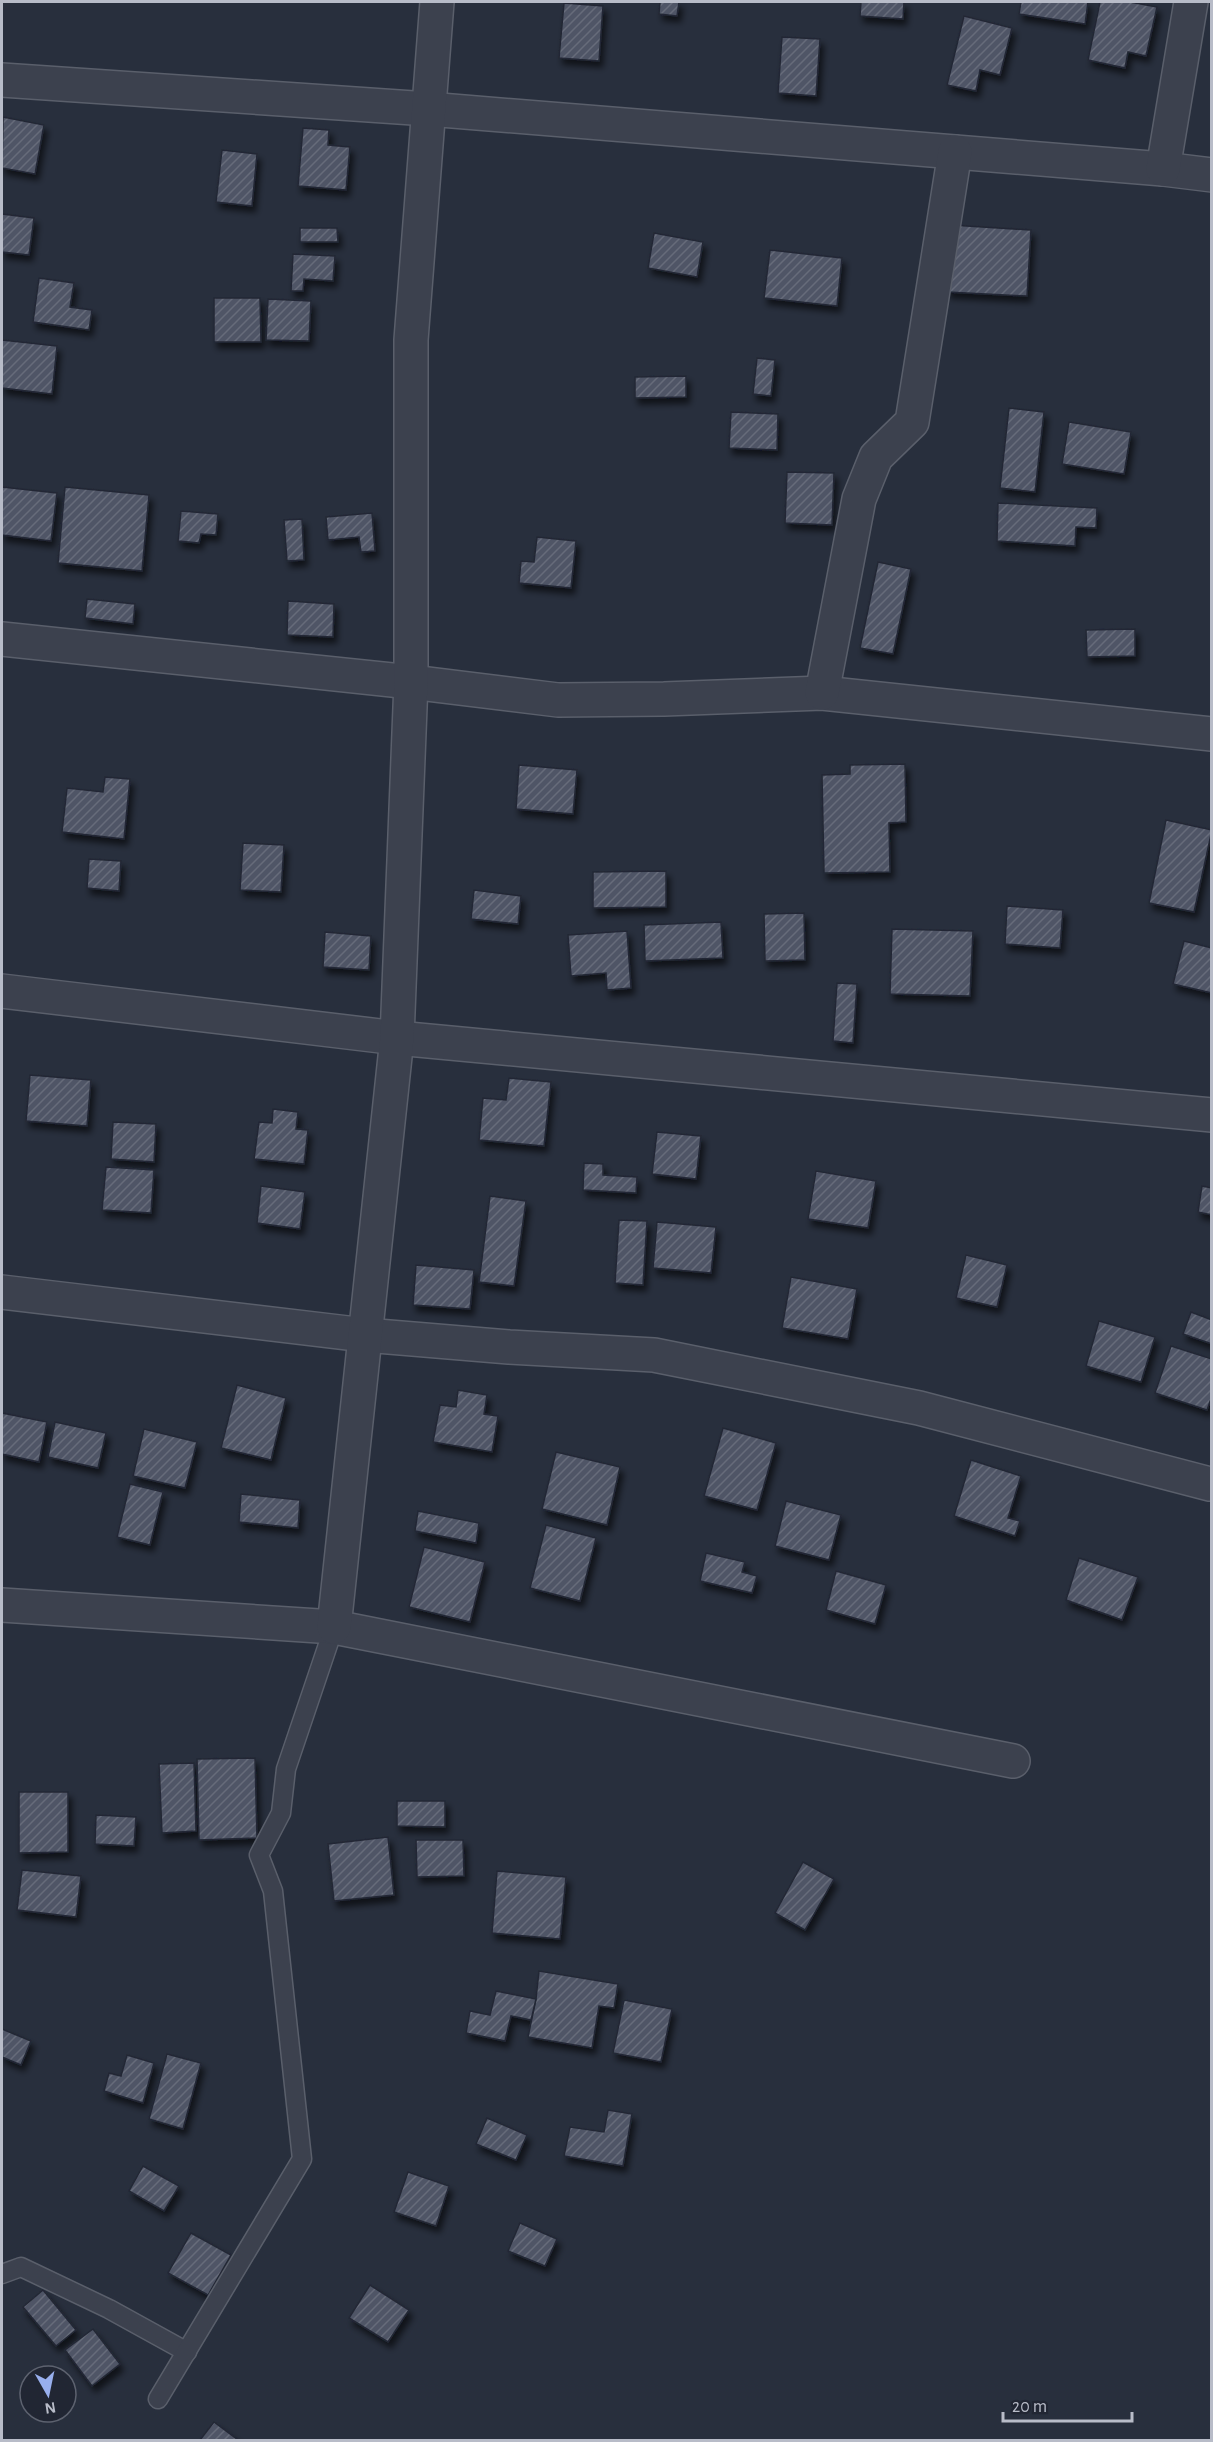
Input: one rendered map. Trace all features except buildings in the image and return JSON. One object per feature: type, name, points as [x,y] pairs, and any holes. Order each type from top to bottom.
[{"type":"street","points":[[334,1628],[397,1038],[411,682],[411,340],[437,2]]},
{"type":"street","points":[[1163,169],[1191,2]]},
{"type":"street","points":[[2,80],[428,109],[1163,169],[1212,175]]},
{"type":"street","points":[[822,693],[859,499],[876,457],[912,422],[955,152]]},
{"type":"street","points":[[2,639],[411,682],[558,700],[664,699],[822,693],[1212,734]]},
{"type":"street","points":[[2,991],[397,1038],[1212,1115]]},
{"type":"street","points":[[2,1292],[365,1335],[509,1347],[654,1355],[919,1408],[1210,1484]]},
{"type":"street","points":[[2,1605],[334,1628],[1013,1761]]},
{"type":"lane","points":[[158,2399],[302,2159],[273,1891],[259,1855],[281,1813],[286,1770],[334,1628]]},
{"type":"lane","points":[[2,2274],[21,2267],[109,2309],[187,2352]]}]
